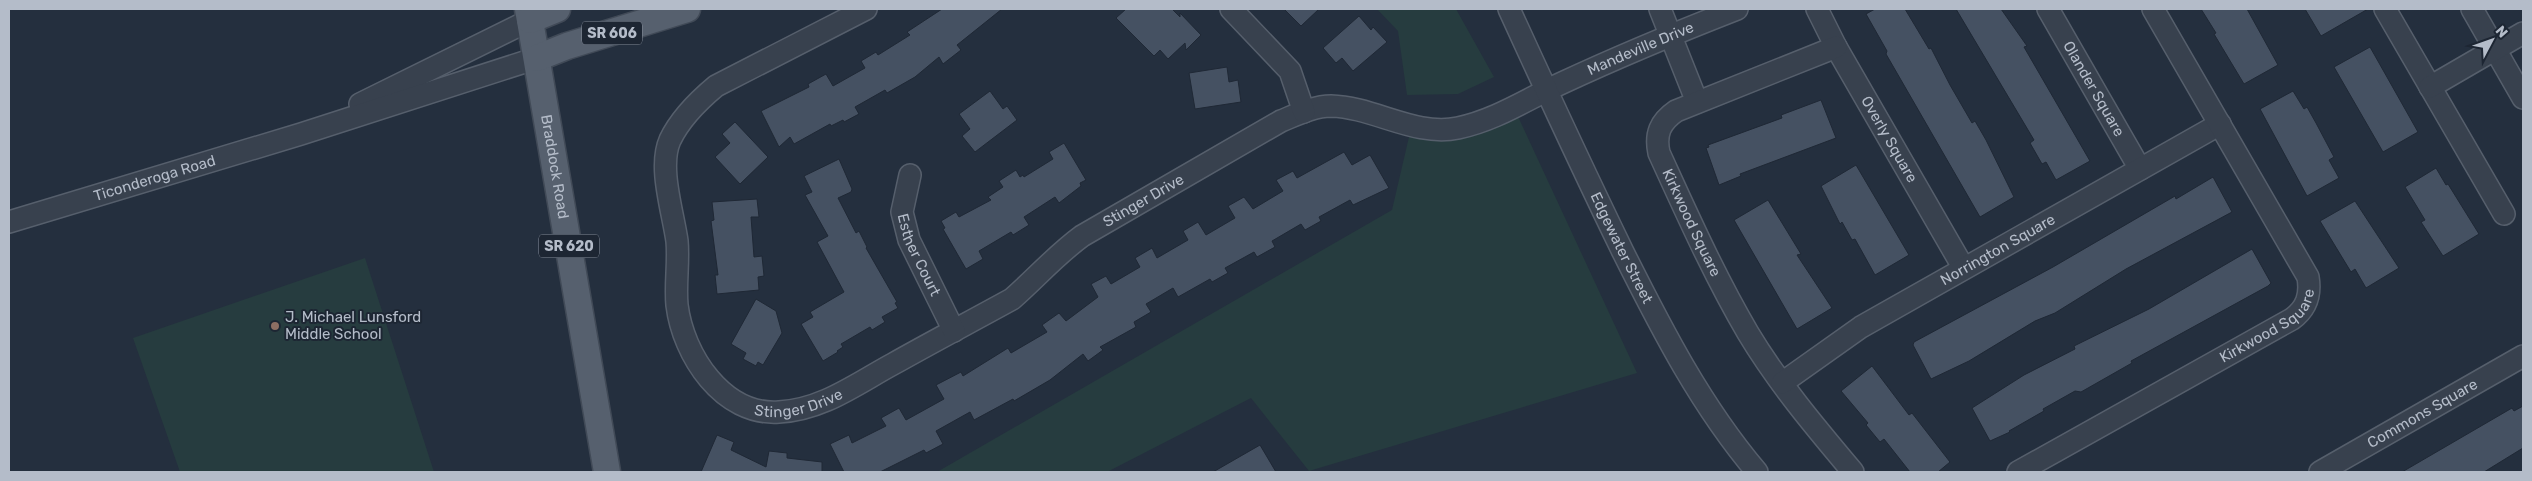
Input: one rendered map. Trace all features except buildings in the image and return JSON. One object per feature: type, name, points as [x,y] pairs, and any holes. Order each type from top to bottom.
[{"type":"main road","points":[[529,14],[557,9]]},
{"type":"main road","name":"SR 606","points":[[537,58],[567,46],[686,9]]},
{"type":"main road","name":"Braddock Road","points":[[529,14],[607,472]]},
{"type":"street","name":"Stinger Drive","points":[[866,9],[716,86],[697,102],[670,141],[665,177],[678,252],[677,305],[684,334],[701,371],[720,391],[748,407],[778,413],[807,408],[840,396],[1012,299],[1036,278],[1056,255],[1082,236],[1281,121],[1304,112],[1330,106],[1433,129],[1457,128],[1499,116],[1546,90]]},
{"type":"street","points":[[1231,9],[1290,71],[1304,112]]},
{"type":"street","name":"Edgewater Street","points":[[1509,9],[1662,331],[1697,390],[1757,472]]},
{"type":"street","points":[[1660,9],[1697,102]]},
{"type":"street","name":"Mandeville Drive","points":[[1546,90],[1671,35],[1737,9]]},
{"type":"street","name":"Overly Square","points":[[1817,9],[1836,47],[1964,267]]},
{"type":"street","name":"Olander Square","points":[[2048,9],[2140,168]]},
{"type":"street","name":"Kirkwood Square","points":[[2018,472],[2292,319],[2300,313],[2307,302],[2310,290],[2308,277],[2153,9]]},
{"type":"street","points":[[2385,9],[2504,214]]},
{"type":"street","points":[[2472,9],[2523,98]]},
{"type":"street","name":"Ticonderoga Road","points":[[301,134],[529,14]]},
{"type":"street","points":[[2430,87],[2523,33]]},
{"type":"street","name":"Kirkwood Square","points":[[1836,47],[1676,111],[1667,117],[1660,127],[1656,141],[1658,153],[1720,283],[1749,335],[1782,383],[1853,472]]},
{"type":"street","name":"Ticonderoga Road","points":[[9,222],[301,134],[537,58]]},
{"type":"street","name":"Norrington Square","points":[[1782,383],[1861,327],[1964,267],[2220,124]]},
{"type":"street","name":"Esther Court","points":[[910,174],[902,212],[910,240],[954,331]]},
{"type":"street","name":"Commons Square","points":[[2320,472],[2523,356]]},
{"type":"green space","points":[[1377,9],[1456,9],[1494,77],[1458,94],[1407,95],[1398,31]]},
{"type":"green space","points":[[1514,108],[1637,373],[1309,471],[1251,398],[1107,472],[937,472],[1392,210],[1412,124]]},
{"type":"green space","points":[[365,258],[434,472],[180,472],[133,338]]},
{"type":"place","name":"J. Michael Lunsford Middle School","points":[[275,326]]}]
